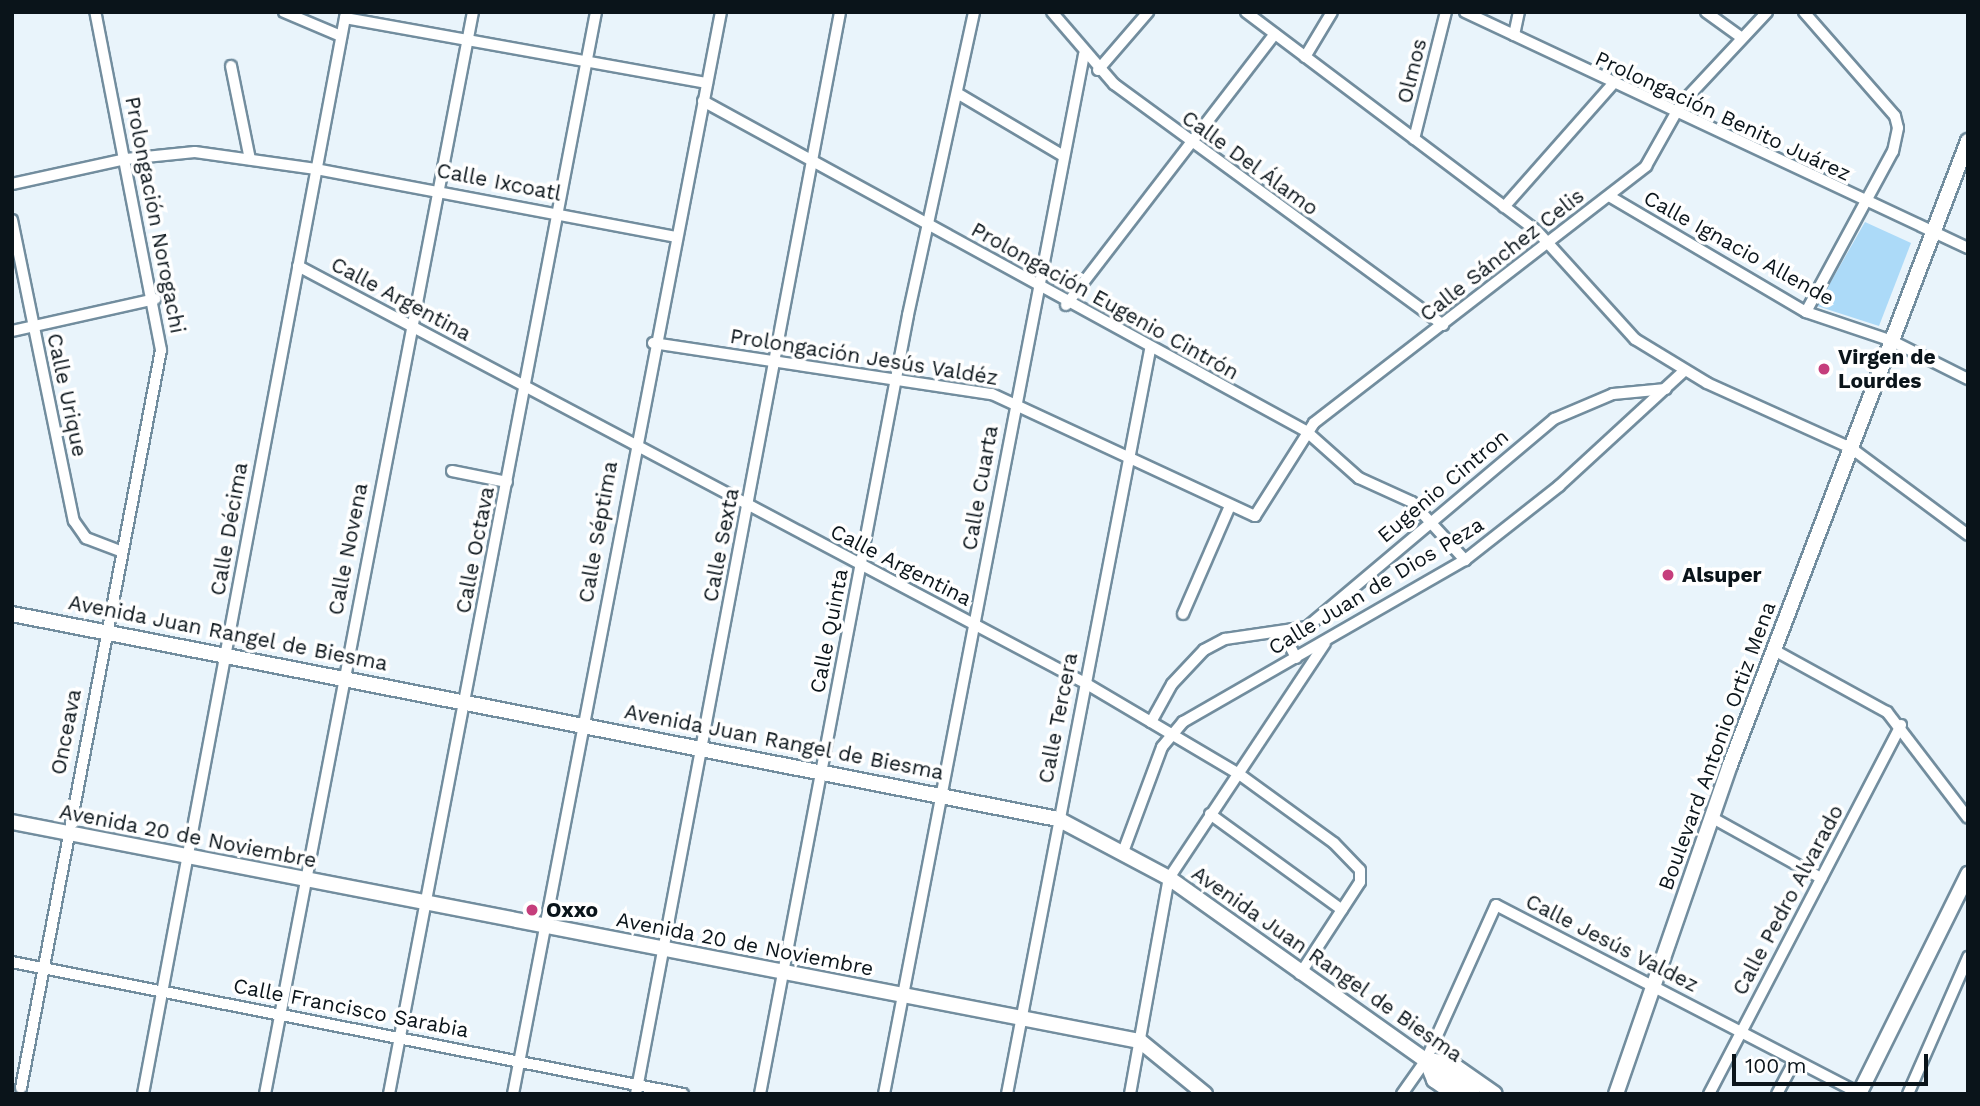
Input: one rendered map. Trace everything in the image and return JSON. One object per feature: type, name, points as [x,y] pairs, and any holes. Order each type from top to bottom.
[{"type":"street","name":"Prolongación Norogachi","points":[[95,12],[155,299],[160,363],[104,631]]},
{"type":"street","points":[[284,12],[341,36]]},
{"type":"street","name":"Calle Novena","points":[[265,1094],[436,190],[473,12]]},
{"type":"street","name":"Calle Octava","points":[[389,1094],[596,12]]},
{"type":"street","name":"Calle Séptima","points":[[513,1094],[653,343],[721,12]]},
{"type":"street","name":"Calle Sexta","points":[[637,1089],[840,12]]},
{"type":"street","name":"Calle Quinta","points":[[760,1094],[896,378],[974,12]]},
{"type":"street","name":"Calle Del Álamo","points":[[1052,12],[1098,70],[1193,146],[1443,326]]},
{"type":"street","points":[[1098,70],[1148,12]]},
{"type":"street","points":[[1246,12],[1550,242],[1629,334],[1684,371],[1851,448],[1968,536]]},
{"type":"street","points":[[1305,57],[1332,12]]},
{"type":"street","name":"Olmos","points":[[1414,139],[1446,12]]},
{"type":"street","name":"Prolongación Benito Juárez","points":[[1465,12],[1864,204],[1968,248]]},
{"type":"street","points":[[1514,35],[1518,12]]},
{"type":"street","points":[[1706,12],[1742,38]]},
{"type":"street","name":"Calle Sánchez Celis","points":[[1252,517],[1306,431],[1646,166],[1675,115],[1767,12]]},
{"type":"street","points":[[1804,12],[1895,116],[1898,138],[1806,312]]},
{"type":"street","points":[[346,15],[707,83]]},
{"type":"street","name":"Calle Décima","points":[[143,1094],[346,15]]},
{"type":"street","points":[[1066,305],[1193,146],[1275,34]]},
{"type":"street","name":"Calle Cuarta","points":[[884,1094],[1036,289],[1084,54]]},
{"type":"street","points":[[231,66],[250,159]]},
{"type":"street","points":[[1504,207],[1612,85]]},
{"type":"street","points":[[957,93],[1062,155]]},
{"type":"street","name":"Prolongación Eugenio Cintrón","points":[[704,101],[812,164],[928,225],[1036,289],[1306,431],[1359,478],[1405,497],[1429,519],[1465,560]]},
{"type":"street","name":"Boulevard Antonio Ortiz Mena","points":[[1616,1094],[1711,817],[1968,141]]},
{"type":"street","name":"Calle Ixcoatl","points":[[12,184],[126,159],[186,152],[316,169],[675,237]]},
{"type":"street","name":"Calle Ignacio Allende","points":[[1609,196],[1806,312],[1892,341],[1968,379]]},
{"type":"street","name":"Calle Urique","points":[[12,220],[74,521],[86,538],[120,551]]},
{"type":"street","name":"Calle Argentina","points":[[298,266],[861,568],[1085,683],[1238,774],[1357,865],[1361,880],[1300,974]]},
{"type":"street","points":[[12,331],[155,299]]},
{"type":"street","name":"Prolongación Jesús Valdéz","points":[[653,343],[896,378],[1015,401],[1128,459],[1252,517]]},
{"type":"street","name":"Calle Tercera","points":[[1007,1094],[1150,350]]},
{"type":"street","name":"Calle Juan de Dios Peza","points":[[1171,733],[1210,703],[1325,643],[1465,560],[1666,390],[1684,371]]},
{"type":"street","name":"Eugenio Cintron","points":[[1284,635],[1307,627],[1429,519],[1554,419],[1613,394],[1666,390]]},
{"type":"street","points":[[452,471],[507,482]]},
{"type":"street","points":[[1183,614],[1229,508]]},
{"type":"street","name":"Avenida Juan Rangel de Biesma","points":[[12,614],[466,699],[1058,819],[1169,878],[1300,974],[1473,1094]]},
{"type":"street","name":"Onceava","points":[[21,1088],[104,631]]},
{"type":"street","points":[[1151,722],[1172,684],[1204,650],[1225,639],[1284,635],[1296,658]]},
{"type":"street","points":[[1130,1094],[1169,878],[1325,643]]},
{"type":"street","points":[[1774,650],[1873,702],[1901,724],[1968,818]]},
{"type":"street","name":"Calle Pedro Alvarado","points":[[1709,1094],[1901,724]]},
{"type":"street","points":[[1123,852],[1171,733]]},
{"type":"street","points":[[1210,814],[1342,910]]},
{"type":"street","points":[[1711,817],[1821,878]]},
{"type":"street","name":"Avenida 20 de Noviembre","points":[[12,822],[783,974],[1140,1041],[1205,1094]]},
{"type":"street","points":[[1859,1094],[1968,874]]},
{"type":"street","name":"Calle Jesús Valdez","points":[[1426,1060],[1496,905],[1859,1094]]},
{"type":"street","points":[[1908,1094],[1968,957]]},
{"type":"street","name":"Calle Francisco Sarabia","points":[[12,962],[519,1060],[637,1089],[683,1094]]},
{"type":"street","points":[[1402,1094],[1426,1060]]},
{"type":"street","points":[[1426,1060],[1434,1080],[1454,1094]]},
{"type":"street","points":[[1426,1060],[1452,1064],[1495,1094]]},
{"type":"street","points":[[1777,1094],[1795,1060]]},
{"type":"shaded area","points":[[1865,222],[1911,243],[1879,326],[1817,306]]},
{"type":"place","name":"Virgen de Lourdes","points":[[1824,369]]},
{"type":"place","name":"Alsuper","points":[[1668,575]]},
{"type":"place","name":"Oxxo","points":[[532,910]]}]
